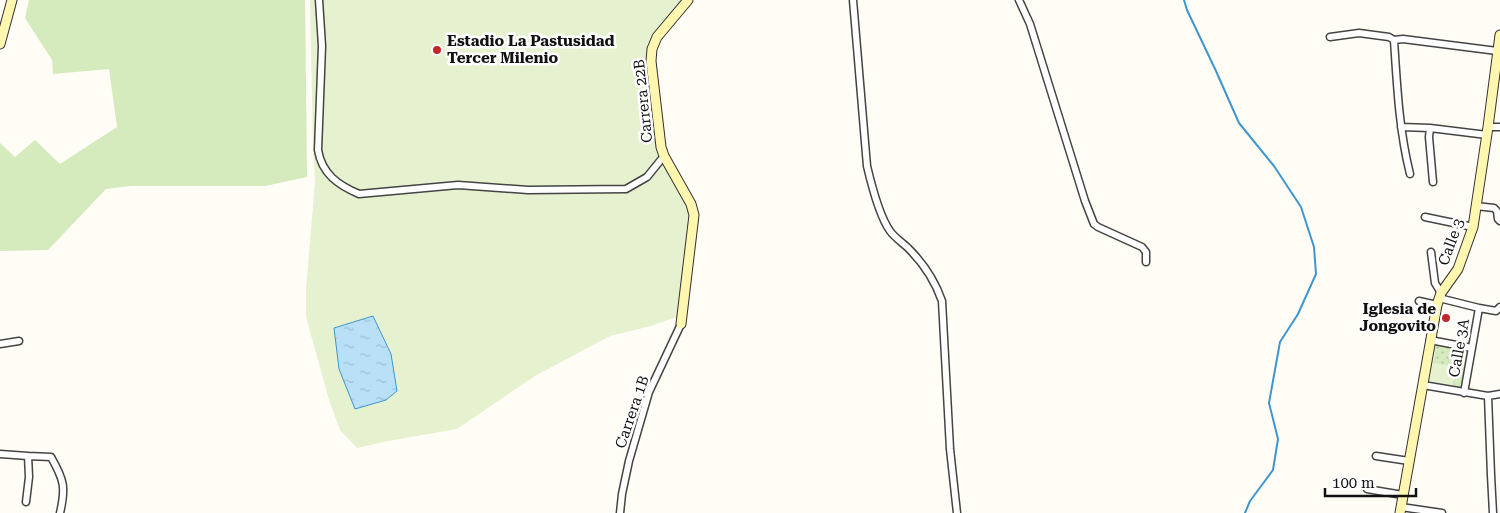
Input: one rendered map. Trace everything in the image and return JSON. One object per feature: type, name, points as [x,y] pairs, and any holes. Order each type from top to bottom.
[{"type":"street","points":[[0,44],[12,0]]},
{"type":"street","points":[[319,0],[322,46],[318,150],[326,171],[334,180],[359,194],[458,185],[528,190],[626,189],[647,177],[664,156]]},
{"type":"street","name":"Carrera 22B","points":[[681,324],[694,215],[691,204],[664,156],[661,147],[651,61],[656,37],[688,0]]},
{"type":"street","points":[[853,0],[867,166],[872,184],[885,224],[896,238],[923,264],[938,289],[942,300],[950,449],[957,513]]},
{"type":"street","points":[[1019,0],[1030,24],[1070,154],[1094,224],[1102,230],[1142,247],[1146,252],[1146,262]]},
{"type":"street","points":[[1330,38],[1359,33],[1389,36],[1394,40],[1403,39],[1497,50]]},
{"type":"street","name":"Calle 3","points":[[1400,510],[1439,299],[1458,269],[1473,227],[1498,66],[1497,50],[1500,35]]},
{"type":"street","points":[[1394,40],[1401,127],[1410,174]]},
{"type":"street","points":[[1401,127],[1488,131],[1500,127]]},
{"type":"street","points":[[1430,128],[1433,182]]},
{"type":"street","points":[[1476,206],[1494,208],[1500,221]]},
{"type":"street","points":[[1425,217],[1473,227]]},
{"type":"street","points":[[1431,252],[1439,299]]},
{"type":"street","points":[[1419,301],[1439,299],[1496,311],[1500,308]]},
{"type":"street","name":"Calle 3A","points":[[1464,393],[1479,308]]},
{"type":"street","name":"Carrera 1B","points":[[620,513],[629,461],[649,392],[681,324]]},
{"type":"street","points":[[1430,340],[1472,348]]},
{"type":"street","points":[[0,344],[19,341]]},
{"type":"street","points":[[1423,385],[1488,396],[1500,394]]},
{"type":"street","points":[[1488,396],[1493,513]]},
{"type":"street","points":[[0,454],[51,457],[64,486],[64,497],[60,513]]},
{"type":"street","points":[[26,502],[30,477],[28,456]]},
{"type":"street","points":[[1376,456],[1409,461]]},
{"type":"street","points":[[1367,490],[1403,495]]},
{"type":"street","points":[[1400,510],[1442,513]]},
{"type":"green space","points":[[29,0],[305,0],[307,177],[265,186],[131,186],[106,189],[48,250],[0,251],[0,143],[15,157],[35,140],[60,164],[117,127],[109,69],[53,74],[52,60],[25,18]]},
{"type":"green space","points":[[310,0],[688,0],[652,49],[661,147],[691,204],[682,318],[673,318],[651,326],[610,336],[535,376],[457,429],[357,448],[340,430],[329,400],[306,317],[306,289],[315,182]]},
{"type":"green space","points":[[1436,344],[1469,350],[1461,388],[1452,386],[1456,368],[1433,363]]},
{"type":"green space","points":[[1433,363],[1456,368],[1452,386],[1429,381]]},
{"type":"water","points":[[373,316],[391,354],[397,391],[386,400],[355,409],[339,369],[334,328]]},
{"type":"waterway","points":[[1184,0],[1239,123],[1274,166],[1301,207],[1314,247],[1316,274],[1298,314],[1280,342],[1269,403],[1278,439],[1273,470],[1250,501],[1245,513]]},
{"type":"place","name":"Estadio La Pastusidad Tercer Milenio","points":[[437,50]]},
{"type":"place","name":"Iglesia de Jongovito","points":[[1446,318]]}]
